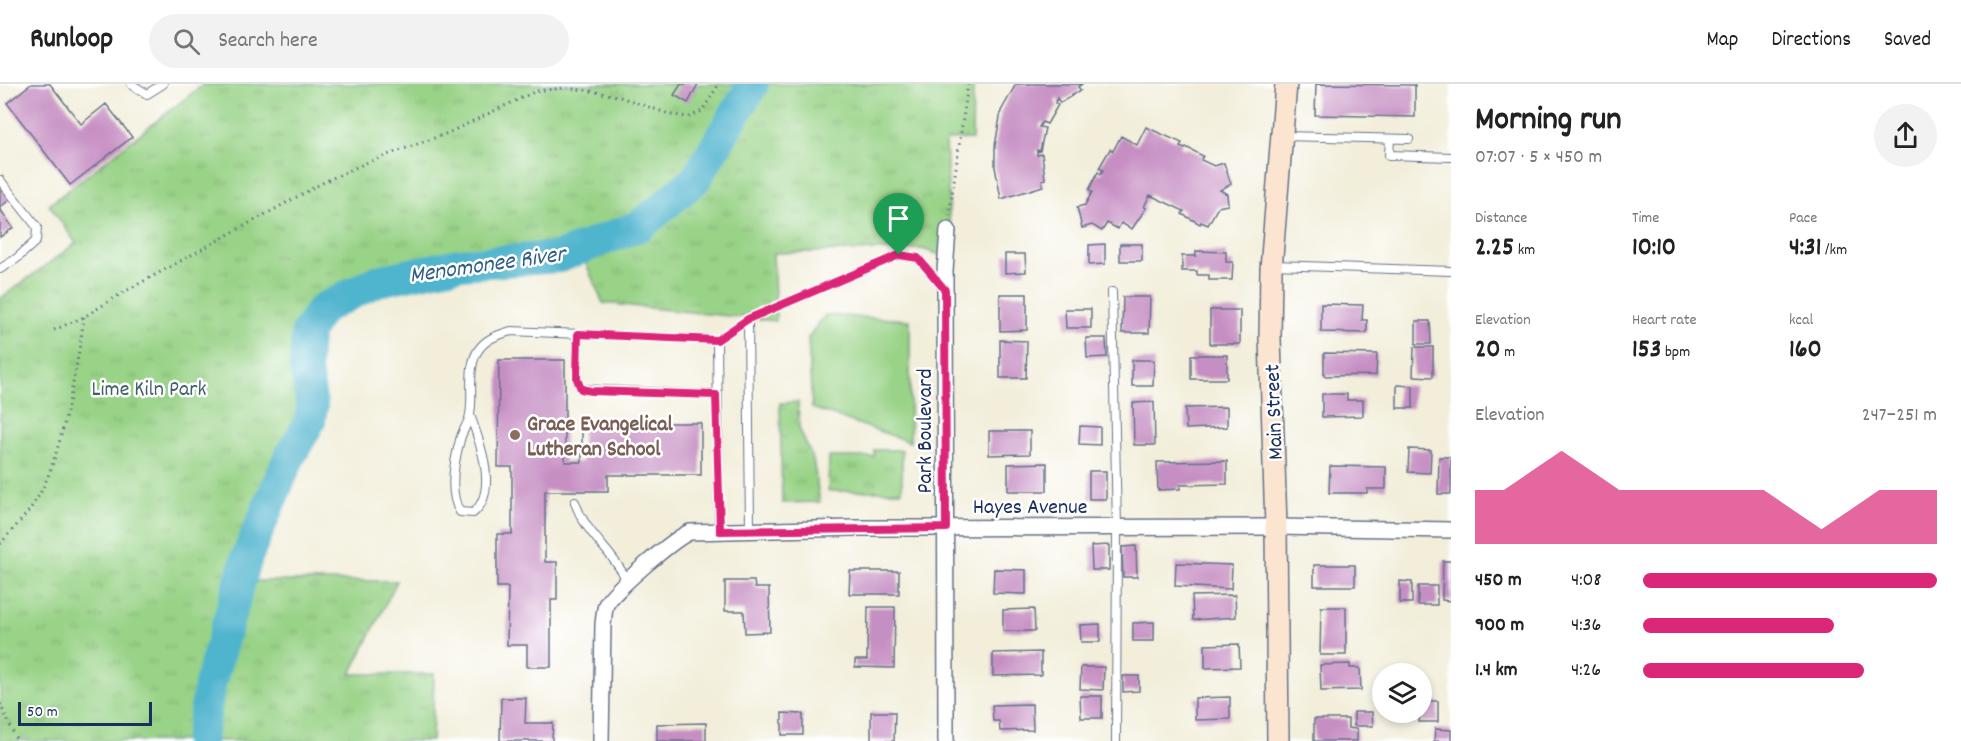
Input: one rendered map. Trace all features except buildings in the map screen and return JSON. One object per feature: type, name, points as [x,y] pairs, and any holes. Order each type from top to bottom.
[{"type":"main road","name":"Main Street","points":[[1278,741],[1276,526],[1270,338],[1280,136],[1286,84]]},
{"type":"street","name":"Park Boulevard","points":[[946,741],[945,290],[948,230]]},
{"type":"street","name":"Hayes Avenue","points":[[601,741],[603,624],[606,605],[684,534],[750,530],[1276,526],[1451,530]]},
{"type":"lane","points":[[131,84],[147,94],[163,84]]},
{"type":"lane","points":[[1280,136],[1409,139]]},
{"type":"lane","points":[[1390,139],[1389,155],[1451,157]]},
{"type":"lane","points":[[0,180],[37,227],[36,241],[16,259],[0,268]]},
{"type":"lane","points":[[470,415],[478,436],[487,488],[483,505],[473,513],[460,512],[454,502],[453,482],[460,438],[470,415],[472,372],[478,350],[492,336],[511,331],[717,340],[748,319],[899,255],[918,258],[945,290]]},
{"type":"lane","points":[[1272,265],[1451,271]]},
{"type":"lane","points":[[1112,292],[1117,528],[1116,741]]},
{"type":"lane","points":[[748,319],[750,530]]},
{"type":"lane","points":[[578,334],[577,379],[581,389],[716,395]]},
{"type":"lane","points":[[717,340],[716,395],[720,531]]},
{"type":"lane","points":[[575,502],[585,524],[620,565],[628,583]]},
{"type":"path","points":[[54,330],[84,317],[124,292],[326,181],[368,162],[448,133],[536,91],[564,88],[584,90],[617,96],[672,115],[689,117],[702,111],[719,84]]},
{"type":"path","points":[[948,230],[950,198],[968,84]]},
{"type":"path","points":[[0,544],[31,507],[46,480],[57,447],[84,317]]},
{"type":"path","points":[[0,704],[17,741]]},
{"type":"green space","name":"Lime Kiln Park","points":[[204,84],[973,84],[972,139],[946,140],[951,258],[922,249],[773,253],[776,321],[603,303],[574,236],[540,250],[462,256],[376,269],[336,285],[314,303],[296,332],[295,352],[301,391],[299,418],[285,452],[256,501],[230,581],[397,581],[351,674],[434,674],[432,741],[0,741],[0,299],[76,243],[49,205]]},
{"type":"green space","points":[[825,315],[910,320],[910,442],[812,408],[808,338]]},
{"type":"green space","points":[[798,402],[799,428],[813,460],[820,502],[782,503],[780,403]]},
{"type":"green space","points":[[874,450],[902,450],[902,491],[828,491],[829,457],[874,457]]},
{"type":"waterway","name":"Menomonee River","points":[[200,741],[211,680],[247,557],[288,460],[310,421],[312,405],[305,367],[307,332],[322,309],[377,281],[459,264],[559,257],[641,225],[695,180],[753,84]]},
{"type":"place","name":"Grace Evangelical Lutheran School","points":[[515,435]]},
{"type":"route","points":[[899,255],[918,258],[945,290],[946,528],[720,531],[716,395],[581,389],[577,379],[578,334],[717,340],[748,319],[899,255]]}]
